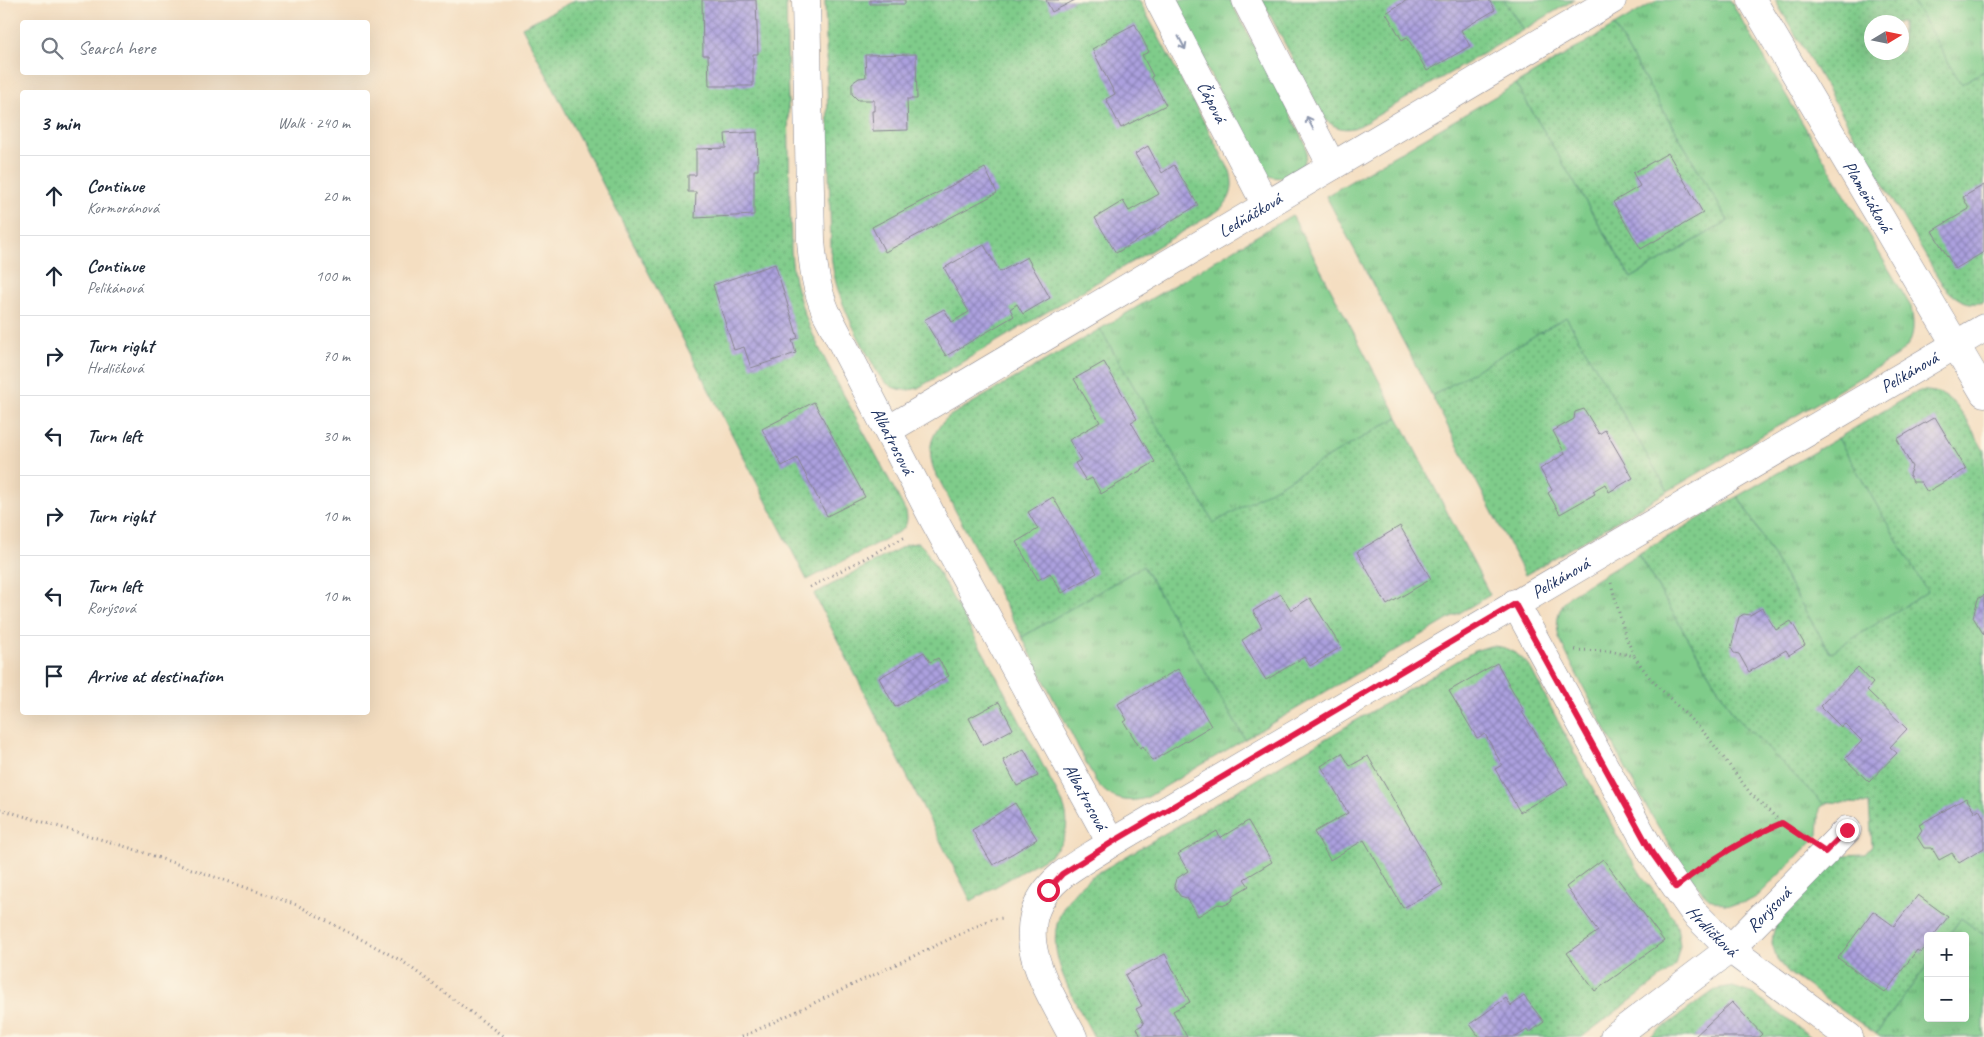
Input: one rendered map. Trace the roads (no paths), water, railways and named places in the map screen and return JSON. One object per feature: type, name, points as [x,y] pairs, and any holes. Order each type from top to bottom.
[{"type":"street","name":"Albatrosová","points":[[806,0],[813,268],[818,292],[826,312],[935,522],[1111,843]]},
{"type":"street","name":"Čápová","points":[[1159,0],[1266,204]]},
{"type":"street","points":[[1246,0],[1332,166]]},
{"type":"street","name":"Ledňáčková","points":[[888,430],[1612,0]]},
{"type":"street","name":"Plameňáková","points":[[1752,0],[1984,393]]},
{"type":"street","name":"Pelikánová","points":[[1073,1037],[1036,961],[1032,930],[1033,916],[1048,890],[1062,874],[1111,843],[1984,328]]},
{"type":"street","name":"Hrdličková","points":[[1515,604],[1652,853],[1695,914],[1730,949],[1849,1037]]},
{"type":"street","name":"Rorýsová","points":[[1614,1037],[1730,949],[1847,830]]}]
